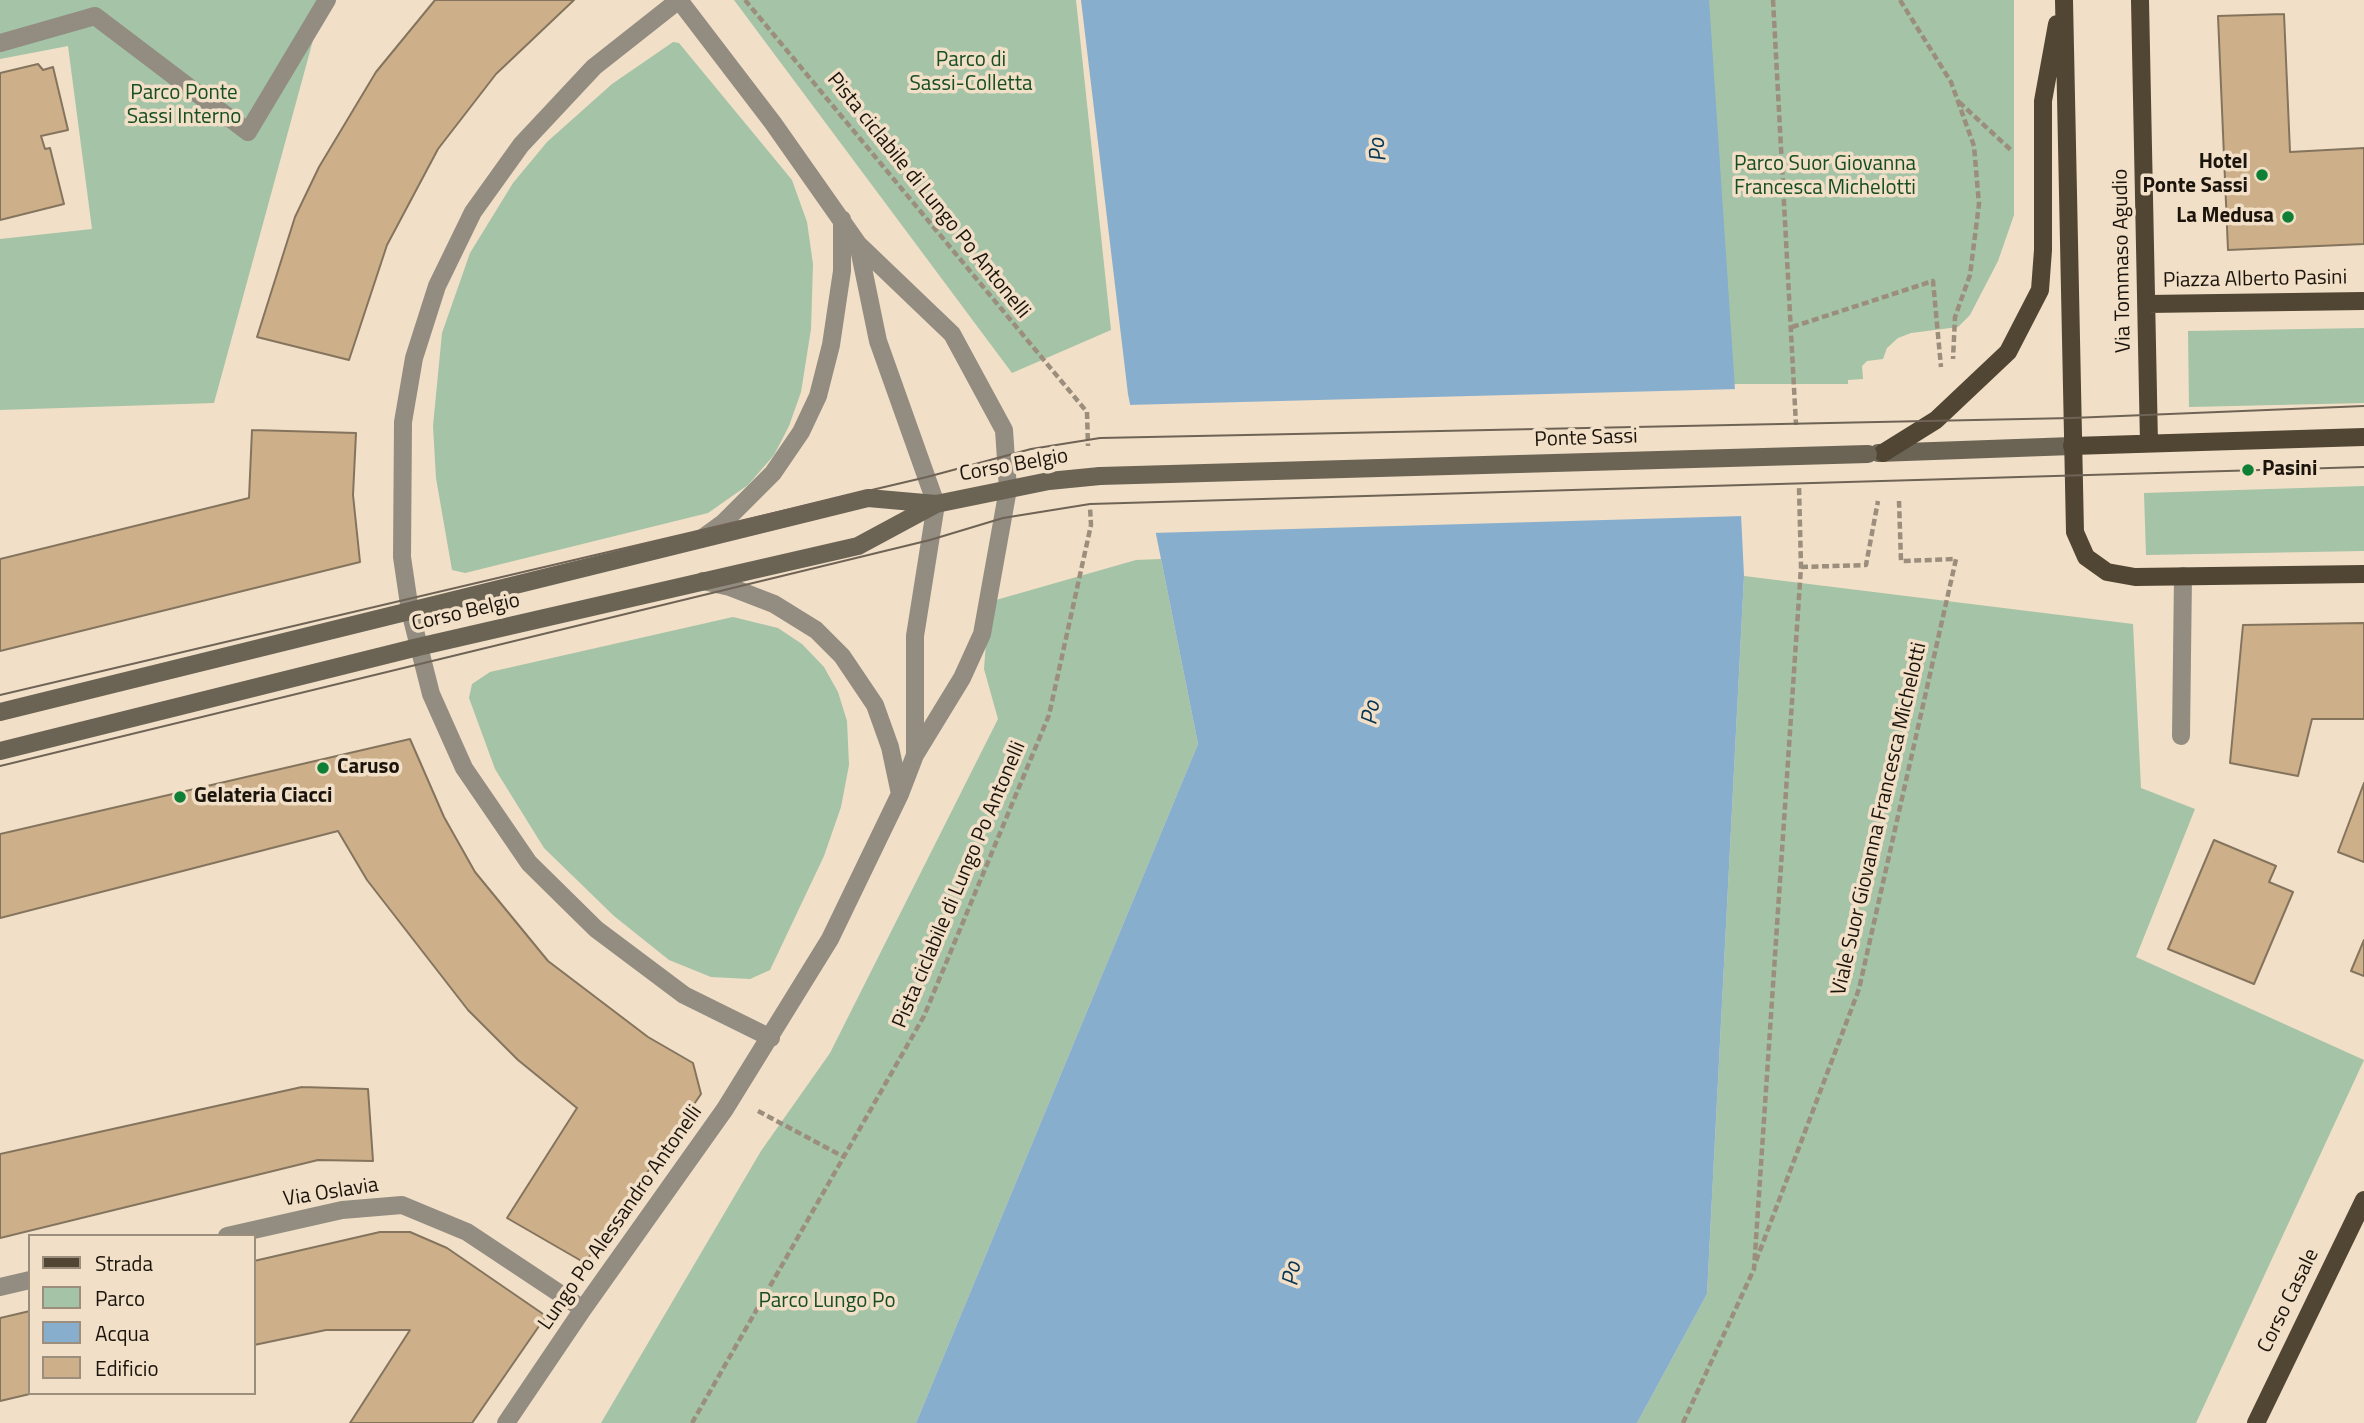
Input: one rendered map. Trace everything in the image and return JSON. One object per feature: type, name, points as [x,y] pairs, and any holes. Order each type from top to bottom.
[{"type":"main road","points":[[2063,0],[2075,532],[2085,557],[2107,572],[2135,577],[2364,574]]},
{"type":"main road","points":[[1875,454],[1936,420],[2008,352],[2040,290],[2043,250],[2043,101],[2063,0]]},
{"type":"main road","name":"Via Tommaso Agudio","points":[[2140,0],[2149,443]]},
{"type":"main road","name":"Piazza Alberto Pasini","points":[[2147,304],[2364,301]]},
{"type":"main road","points":[[2072,446],[2359,439]]},
{"type":"main road","name":"Ponte Sassi","points":[[1095,476],[2072,446]]},
{"type":"main road","name":"Corso Belgio","points":[[0,751],[418,647],[858,546],[936,504],[1008,489],[1095,476]]},
{"type":"main road","name":"Corso Belgio","points":[[0,712],[868,498],[936,504]]},
{"type":"main road","name":"Corso Casale","points":[[2256,1423],[2364,1200]]},
{"type":"street","points":[[0,43],[94,8],[248,132],[327,0]]},
{"type":"street","name":"Lungo Po Alessandro Antonelli","points":[[506,1423],[733,1097],[771,1038],[830,939],[900,794],[915,755],[962,678],[982,634],[1008,489],[1004,430],[952,334],[858,244],[679,0],[594,67],[521,145],[473,212],[437,286],[414,358],[402,422],[401,547],[410,611],[431,694],[464,768],[528,863],[596,929],[684,995],[771,1038]]},
{"type":"street","points":[[699,541],[723,523],[773,473],[801,432],[818,396],[831,345],[842,271],[842,219]]},
{"type":"street","name":"Lungo Po Alessandro Antonelli","points":[[858,244],[878,341],[936,504],[915,636],[915,755]]},
{"type":"street","points":[[2181,736],[2183,576]]},
{"type":"street","points":[[703,581],[730,587],[774,604],[816,630],[842,656],[875,705],[890,747],[900,794]]},
{"type":"street","name":"Via Oslavia","points":[[236,1234],[342,1210],[401,1205],[467,1232],[583,1309]]},
{"type":"street","points":[[0,1287],[28,1280]]},
{"type":"path","name":"Pista ciclabile di Lungo Po Antonelli","points":[[745,0],[1087,412]]},
{"type":"path","points":[[1773,0],[1792,327],[1933,281],[1941,367]]},
{"type":"path","points":[[1900,0],[1951,82],[1974,146],[1979,204],[1970,275],[1955,317],[1953,359]]},
{"type":"path","points":[[1958,102],[2014,153]]},
{"type":"path","name":"Pista ciclabile di Lungo Po Antonelli","points":[[692,1423],[924,1016],[1049,715],[1091,525],[1095,476]]},
{"type":"path","name":"Viale Suor Giovanna Francesca Michelotti","points":[[1754,1269],[1801,567],[1866,565],[1878,501]]},
{"type":"path","name":"Viale Suor Giovanna Francesca Michelotti","points":[[1683,1423],[1754,1269],[1859,989],[1956,559],[1900,561],[1899,501]]},
{"type":"path","points":[[733,1097],[844,1157]]},
{"type":"green space","name":"Parco Ponte Sassi Interno","points":[[0,0],[324,0],[214,403],[0,410],[0,239],[92,229],[68,46],[0,59]]},
{"type":"green space","name":"Parco di Sassi-Colletta","points":[[734,0],[1076,0],[1111,330],[1012,373]]},
{"type":"green space","name":"Parco Suor Giovanna Francesca Michelotti","points":[[1637,0],[2014,0],[2014,215],[1998,261],[1970,315],[1958,327],[1911,333],[1898,338],[1887,348],[1883,359],[1867,361],[1862,366],[1863,379],[1848,380],[1848,384],[1690,384]]},
{"type":"green space","points":[[673,42],[679,43],[792,180],[807,222],[813,264],[811,329],[801,392],[789,426],[774,455],[748,485],[708,513],[465,573],[452,570],[436,478],[433,426],[442,333],[470,253],[513,183],[547,142],[612,84]]},
{"type":"green space","points":[[2364,328],[2364,403],[2189,407],[2188,331]]},
{"type":"green space","points":[[2364,486],[2364,551],[2146,555],[2144,493]]},
{"type":"green space","name":"Parco Lungo Po","points":[[1161,559],[1198,744],[916,1423],[601,1423],[761,1151],[830,1053],[998,719],[984,669],[989,602],[1136,560]]},
{"type":"green space","points":[[1744,576],[2133,624],[2141,788],[2195,809],[2136,957],[2364,1060],[2196,1423],[1637,1423],[1707,1294]]},
{"type":"green space","points":[[733,617],[778,628],[802,644],[824,667],[838,692],[847,721],[849,765],[841,807],[824,856],[770,970],[750,979],[711,977],[669,960],[614,916],[544,848],[495,769],[469,698],[472,684],[490,672]]},
{"type":"water","name":"Po","points":[[1081,0],[1709,0],[1735,390],[1744,576],[1707,1294],[1637,1423],[916,1423],[1198,744],[1128,394]]},
{"type":"pier","points":[[1738,389],[1744,516],[1152,533],[1127,405]]},
{"type":"building","points":[[435,0],[574,0],[496,74],[438,149],[387,245],[349,360],[257,337],[295,217],[319,167],[376,72]]},
{"type":"building","points":[[2284,14],[2290,152],[2364,148],[2364,244],[2228,250],[2218,16]]},
{"type":"building","points":[[38,64],[43,70],[53,67],[68,130],[41,136],[45,149],[50,148],[64,204],[0,220],[0,73]]},
{"type":"building","points":[[252,430],[356,433],[353,495],[360,562],[0,651],[0,559],[249,498]]},
{"type":"building","points":[[2364,623],[2364,719],[2312,719],[2298,776],[2230,763],[2243,625]]},
{"type":"building","points":[[410,739],[444,817],[475,872],[548,961],[648,1037],[693,1063],[701,1094],[585,1263],[507,1218],[577,1108],[518,1060],[468,1010],[367,880],[338,831],[0,918],[0,834]]},
{"type":"building","points":[[2364,783],[2364,862],[2338,852]]},
{"type":"building","points":[[2214,840],[2276,866],[2269,882],[2293,892],[2254,984],[2168,949]]},
{"type":"building","points":[[2364,940],[2364,976],[2351,971]]},
{"type":"building","points":[[302,1087],[368,1089],[373,1161],[318,1160],[0,1238],[0,1154]]},
{"type":"building","points":[[380,1232],[410,1232],[447,1248],[546,1316],[472,1423],[350,1423],[410,1330],[326,1330],[256,1345],[256,1261]]},
{"type":"building","points":[[28,1311],[28,1394],[0,1401],[0,1318]]},
{"type":"tram line","points":[[0,695],[927,477],[1031,449],[1100,438],[2072,418],[2364,406]]},
{"type":"tram line","points":[[0,766],[930,540],[1003,518],[1090,504],[2364,467]]},
{"type":"place","name":"Hotel Ponte Sassi","points":[[2262,175]]},
{"type":"place","name":"La Medusa","points":[[2288,217]]},
{"type":"place","name":"Pasini","points":[[2248,470]]},
{"type":"place","name":"Caruso","points":[[323,768]]},
{"type":"place","name":"Gelateria Ciacci","points":[[180,797]]}]
